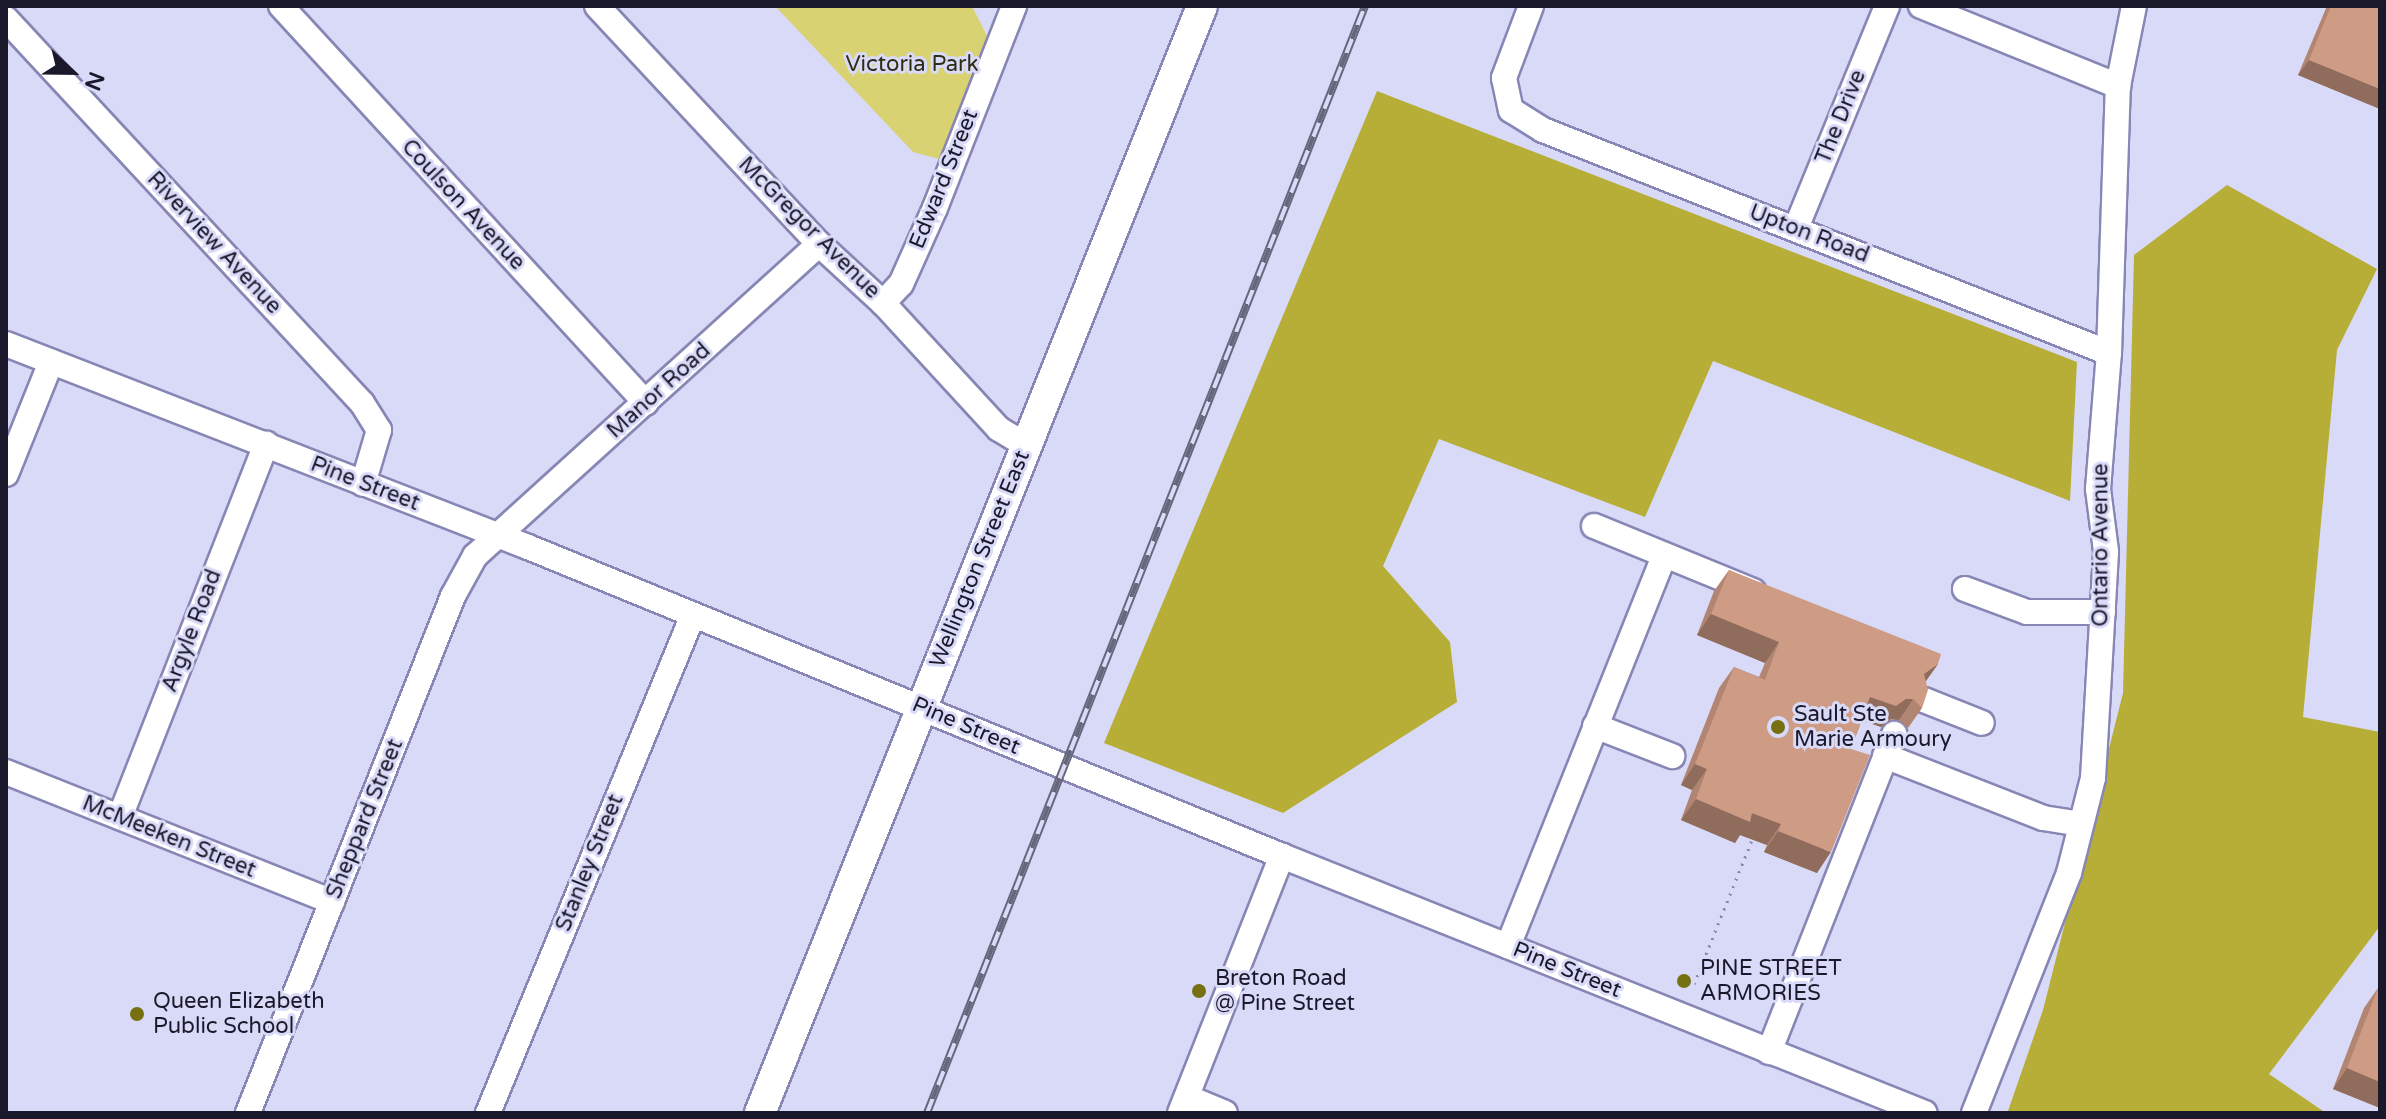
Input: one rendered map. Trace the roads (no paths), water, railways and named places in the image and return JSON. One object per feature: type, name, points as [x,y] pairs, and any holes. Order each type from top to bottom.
[{"type":"main road","name":"Wellington Street East","points":[[760,1113],[1202,6]]},
{"type":"street","name":"Coulson Avenue","points":[[281,6],[646,403]]},
{"type":"street","name":"McGregor Avenue","points":[[597,6],[819,244],[883,303],[999,429],[1026,445]]},
{"type":"street","name":"Edward Street","points":[[883,303],[901,284],[935,208],[1014,6]]},
{"type":"street","name":"Upton Road","points":[[1531,6],[1504,78],[1511,110],[1543,130],[2109,353]]},
{"type":"street","name":"The Drive","points":[[1796,228],[1887,6]]},
{"type":"street","points":[[1921,6],[2118,86]]},
{"type":"street","name":"Ontario Avenue","points":[[1974,1113],[2069,873],[2093,778],[2106,551],[2098,489],[2109,353],[2118,86],[2134,6]]},
{"type":"street","name":"Riverview Avenue","points":[[6,19],[362,403],[379,430],[363,484]]},
{"type":"street","name":"Manor Road","points":[[497,535],[819,244]]},
{"type":"street","name":"Pine Street","points":[[6,344],[497,535],[1282,856],[1925,1113]]},
{"type":"street","points":[[6,474],[51,362]]},
{"type":"street","name":"Argyle Road","points":[[120,817],[266,444]]},
{"type":"street","points":[[1594,526],[1779,601]]},
{"type":"street","name":"Sheppard Street","points":[[248,1113],[453,596],[475,556],[497,535]]},
{"type":"street","points":[[1508,946],[1664,555]]},
{"type":"street","points":[[1965,589],[2027,612],[2103,612]]},
{"type":"street","name":"Stanley Street","points":[[488,1113],[693,615]]},
{"type":"street","points":[[1924,700],[1982,723]]},
{"type":"street","points":[[1595,726],[1672,756]]},
{"type":"street","points":[[1769,1052],[1889,745],[2043,818],[2081,824]]},
{"type":"street","name":"McMeeken Street","points":[[6,772],[332,902]]},
{"type":"street","points":[[1225,1113],[1184,1105],[1282,856]]},
{"type":"railway","points":[[927,1113],[1365,6]]},
{"type":"place","name":"Sault Ste Marie Armoury","points":[[1778,727]]},
{"type":"place","name":"PINE STREET ARMORIES","points":[[1684,981]]},
{"type":"place","name":"Breton Road @ Pine Street","points":[[1199,991]]},
{"type":"place","name":"Queen Elizabeth Public School","points":[[137,1014]]},
{"type":"park label","name":"Victoria Park","points":[[912,65]]}]
